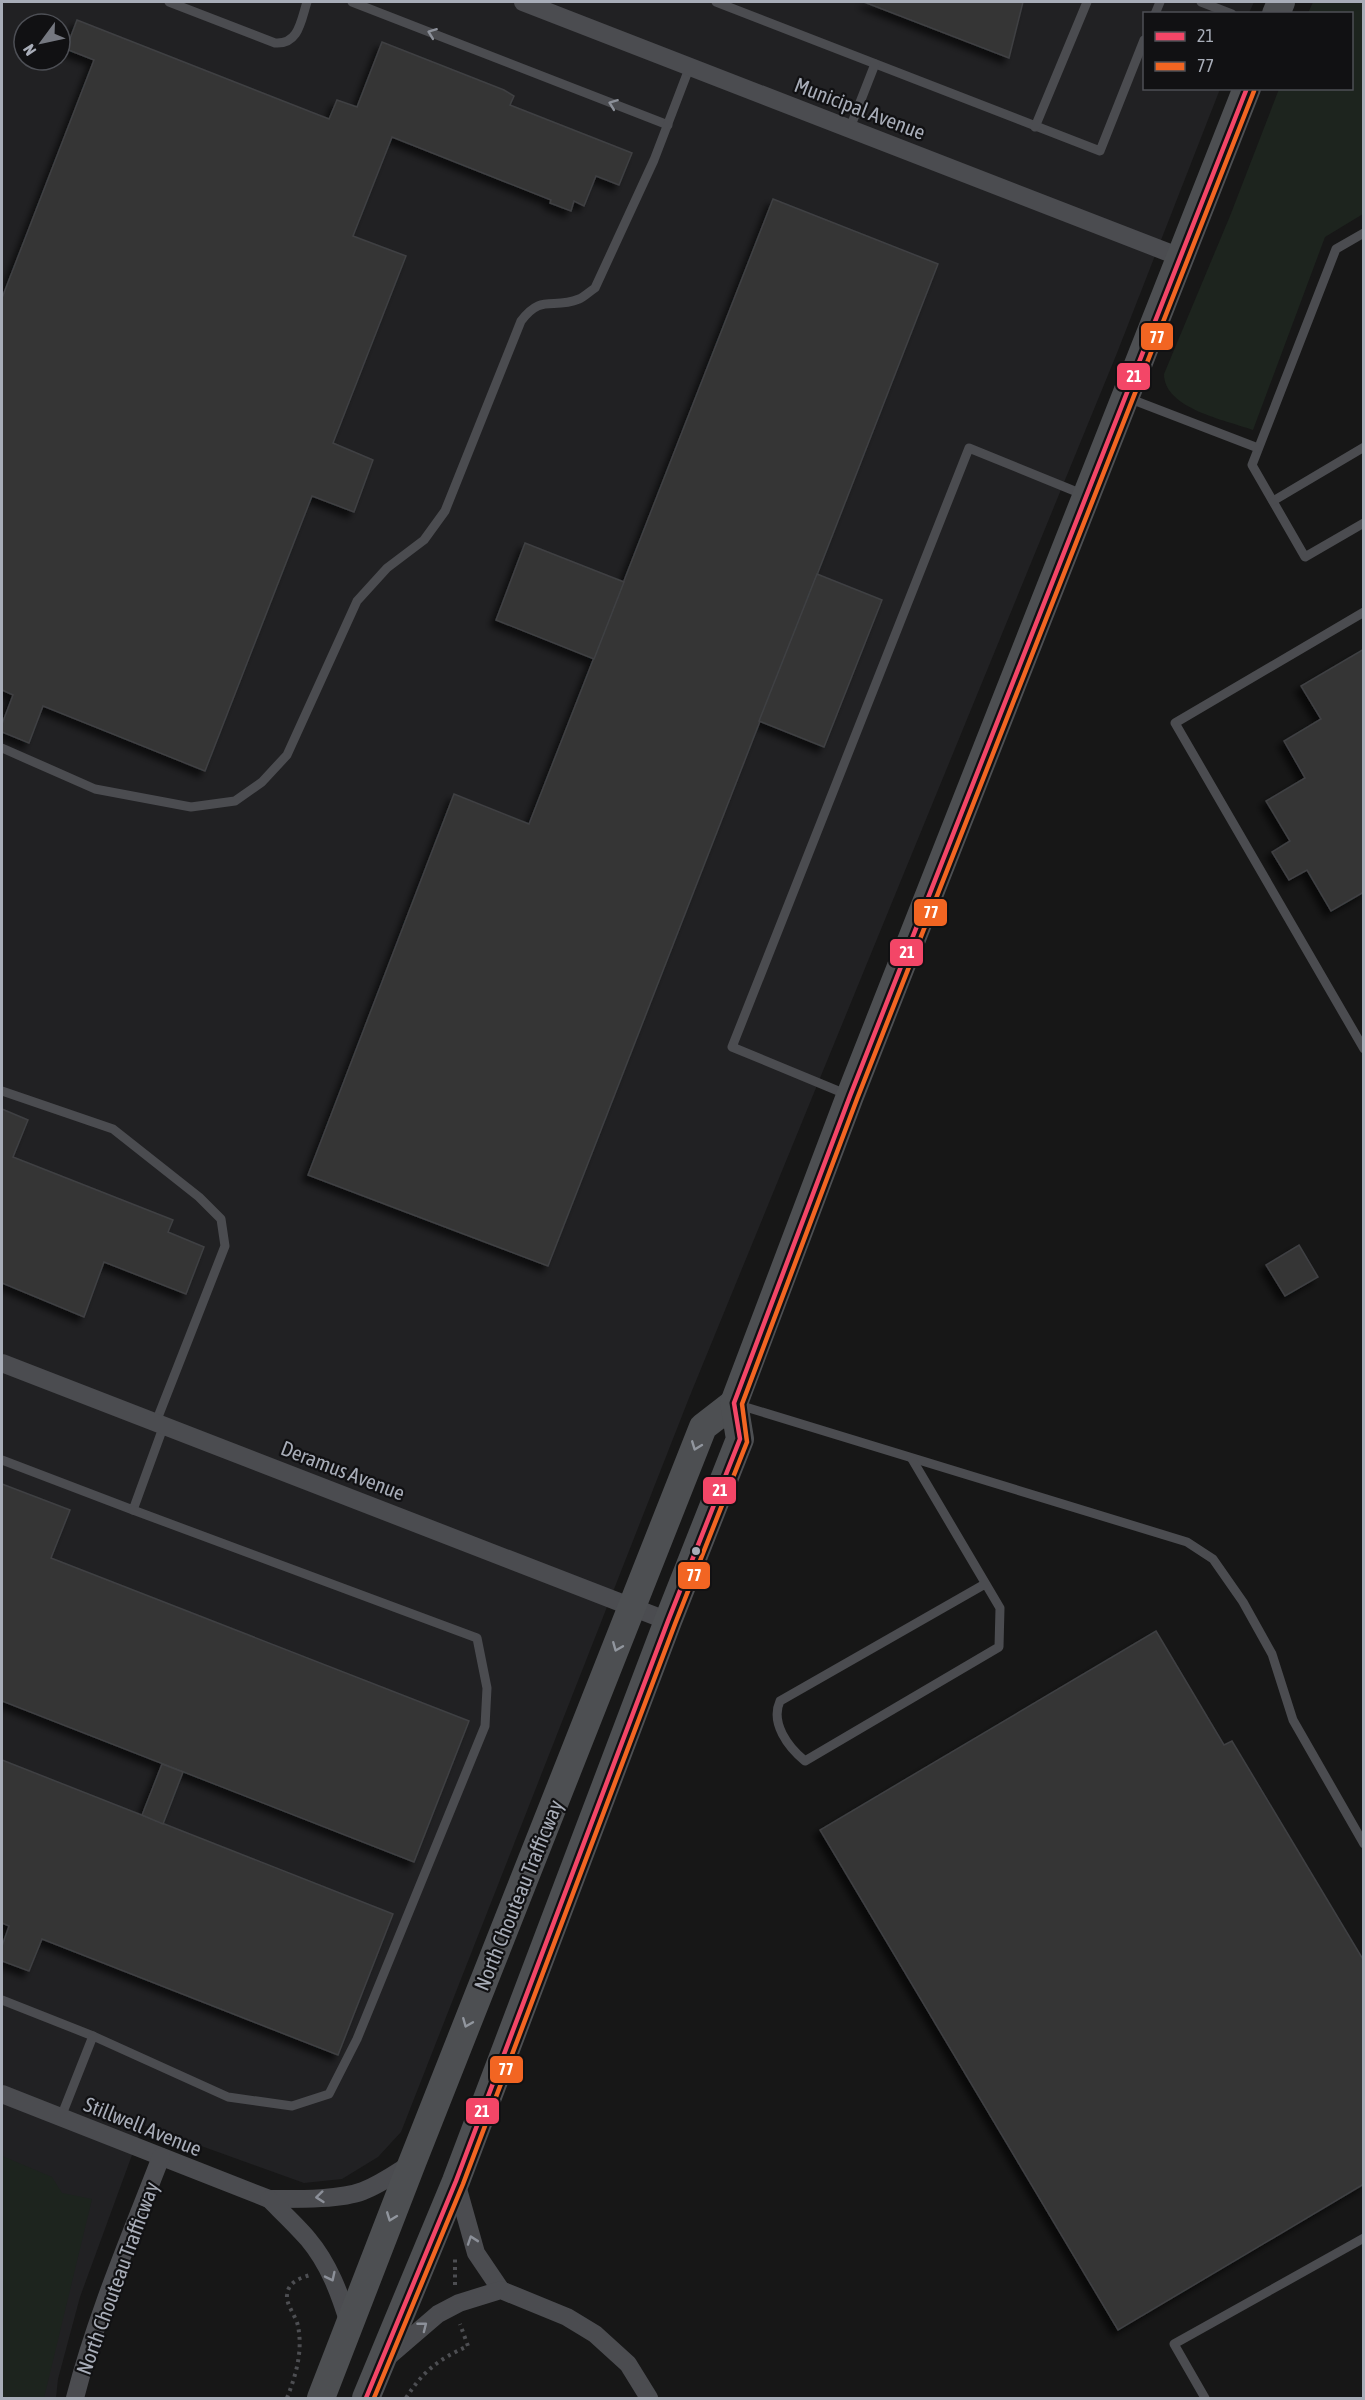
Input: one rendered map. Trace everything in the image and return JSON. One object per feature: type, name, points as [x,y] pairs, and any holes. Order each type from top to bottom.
[{"type":"main road","points":[[734,1403],[850,1096],[1246,90]]},
{"type":"main road","name":"North Chouteau Trafficway","points":[[321,2398],[703,1427],[734,1403],[740,1439],[668,1621],[456,2181],[366,2398]]},
{"type":"street","name":"Municipal Avenue","points":[[523,2],[1180,257]]},
{"type":"street","name":"Deramus Avenue","points":[[2,1363],[668,1621]]},
{"type":"street","name":"Stillwell Avenue","points":[[2,2094],[269,2199],[360,2192],[383,2182],[412,2163]]},
{"type":"street","name":"North Chouteau Trafficway","points":[[75,2398],[95,2331],[161,2157]]},
{"type":"street","points":[[456,2181],[476,2253],[501,2290],[567,2317],[595,2334],[628,2364],[649,2398]]},
{"type":"street","name":"Stillwell Avenue","points":[[269,2199],[309,2240],[324,2263],[341,2297],[349,2324]]},
{"type":"street","name":"North Chouteau Trafficway","points":[[379,2366],[438,2314],[459,2303],[501,2290]]},
{"type":"lane","points":[[169,2],[274,43],[282,44],[291,41],[296,36],[307,2]]},
{"type":"lane","points":[[352,2],[668,125]]},
{"type":"lane","points":[[716,2],[1100,151],[1143,43]]},
{"type":"lane","points":[[1035,127],[1087,2]]},
{"type":"lane","points":[[1201,2],[1227,12]]},
{"type":"lane","points":[[850,128],[875,64]]},
{"type":"lane","points":[[2,748],[95,789],[190,807],[235,801],[262,782],[287,755],[357,601],[387,568],[424,540],[446,511],[521,321],[530,308],[542,304],[580,299],[595,288],[654,160],[690,66]]},
{"type":"lane","points":[[1364,233],[1336,249],[1252,465],[1305,557],[1364,523]]},
{"type":"lane","points":[[1125,397],[1258,448]]},
{"type":"lane","points":[[1273,501],[1364,447]]},
{"type":"lane","points":[[850,1096],[732,1047],[969,448],[1086,496]]},
{"type":"lane","points":[[1364,612],[1175,723],[1364,1049]]},
{"type":"lane","points":[[2,1091],[113,1129],[199,1197],[221,1219],[225,1246],[160,1424],[133,1510]]},
{"type":"lane","points":[[734,1403],[1187,1542],[1213,1559],[1243,1602],[1272,1654],[1293,1720],[1364,1844]]},
{"type":"lane","points":[[912,1459],[1000,1608],[999,1647],[805,1761],[796,1754],[779,1728],[775,1713],[780,1701],[985,1584]]},
{"type":"lane","points":[[2,1460],[477,1638],[487,1688],[485,1726],[357,2039],[329,2094],[292,2106],[228,2097],[93,2036],[2,2000]]},
{"type":"lane","points":[[61,2117],[93,2036]]},
{"type":"lane","points":[[1205,2398],[1174,2344],[1364,2238]]},
{"type":"shaded area","points":[[2,2],[1254,2],[1249,12],[1143,12],[1143,90],[1220,90],[1117,353],[689,1398],[401,2132],[378,2157],[342,2179],[304,2183],[143,2125],[80,2297],[58,2379],[56,2398],[2,2398]]},
{"type":"shaded area","points":[[1313,2],[1363,2],[1363,214],[1325,237],[1253,430],[1213,417],[1185,404],[1174,396],[1167,386],[1164,374],[1230,216],[1279,90],[1353,90],[1353,12],[1308,12]]},
{"type":"shaded area","points":[[2,2156],[52,2177],[62,2193],[92,2199],[44,2398],[2,2398]]},
{"type":"building","points":[[864,2],[1023,2],[1009,58]]},
{"type":"building","points":[[77,20],[329,119],[337,100],[357,107],[382,42],[504,90],[514,96],[510,105],[632,153],[619,185],[596,176],[584,206],[574,201],[571,211],[550,203],[551,200],[392,137],[353,236],[406,256],[333,443],[373,460],[354,512],[312,496],[205,771],[43,706],[29,743],[2,732],[2,724],[13,695],[2,690],[2,298],[94,60],[72,51],[72,33]]},
{"type":"building","points":[[773,199],[938,264],[548,1266],[308,1175],[454,794],[529,824]]},
{"type":"building","points":[[525,543],[624,582],[594,659],[496,620]]},
{"type":"building","points":[[817,574],[882,600],[824,747],[759,721]]},
{"type":"building","points":[[1364,649],[1364,892],[1331,911],[1307,870],[1289,880],[1272,852],[1290,841],[1266,801],[1305,778],[1284,741],[1321,719],[1301,686]]},
{"type":"building","points":[[2,1109],[28,1120],[13,1157],[173,1220],[168,1232],[204,1247],[186,1294],[104,1262],[84,1317],[2,1283]]},
{"type":"building","points":[[1299,1245],[1318,1277],[1285,1296],[1266,1265]]},
{"type":"building","points":[[2,1484],[70,1510],[51,1558],[469,1721],[414,1862],[2,1701]]},
{"type":"building","points":[[1156,1631],[1224,1745],[1232,1741],[1364,1961],[1364,2184],[1118,2330],[820,1830]]},
{"type":"building","points":[[2,1760],[393,1914],[338,2055],[42,1939],[29,1971],[2,1961],[2,1946],[9,1926],[2,1923]]},
{"type":"building","points":[[162,1764],[183,1772],[163,1824],[142,1815]]},
{"type":"transit line","name":"21","points":[[366,2398],[456,2181],[668,1621],[740,1439],[734,1403],[850,1096],[1246,90]]},
{"type":"transit line","name":"77","points":[[374,2398],[463,2184],[675,1624],[747,1442],[742,1404],[857,1099],[1254,91]]}]
